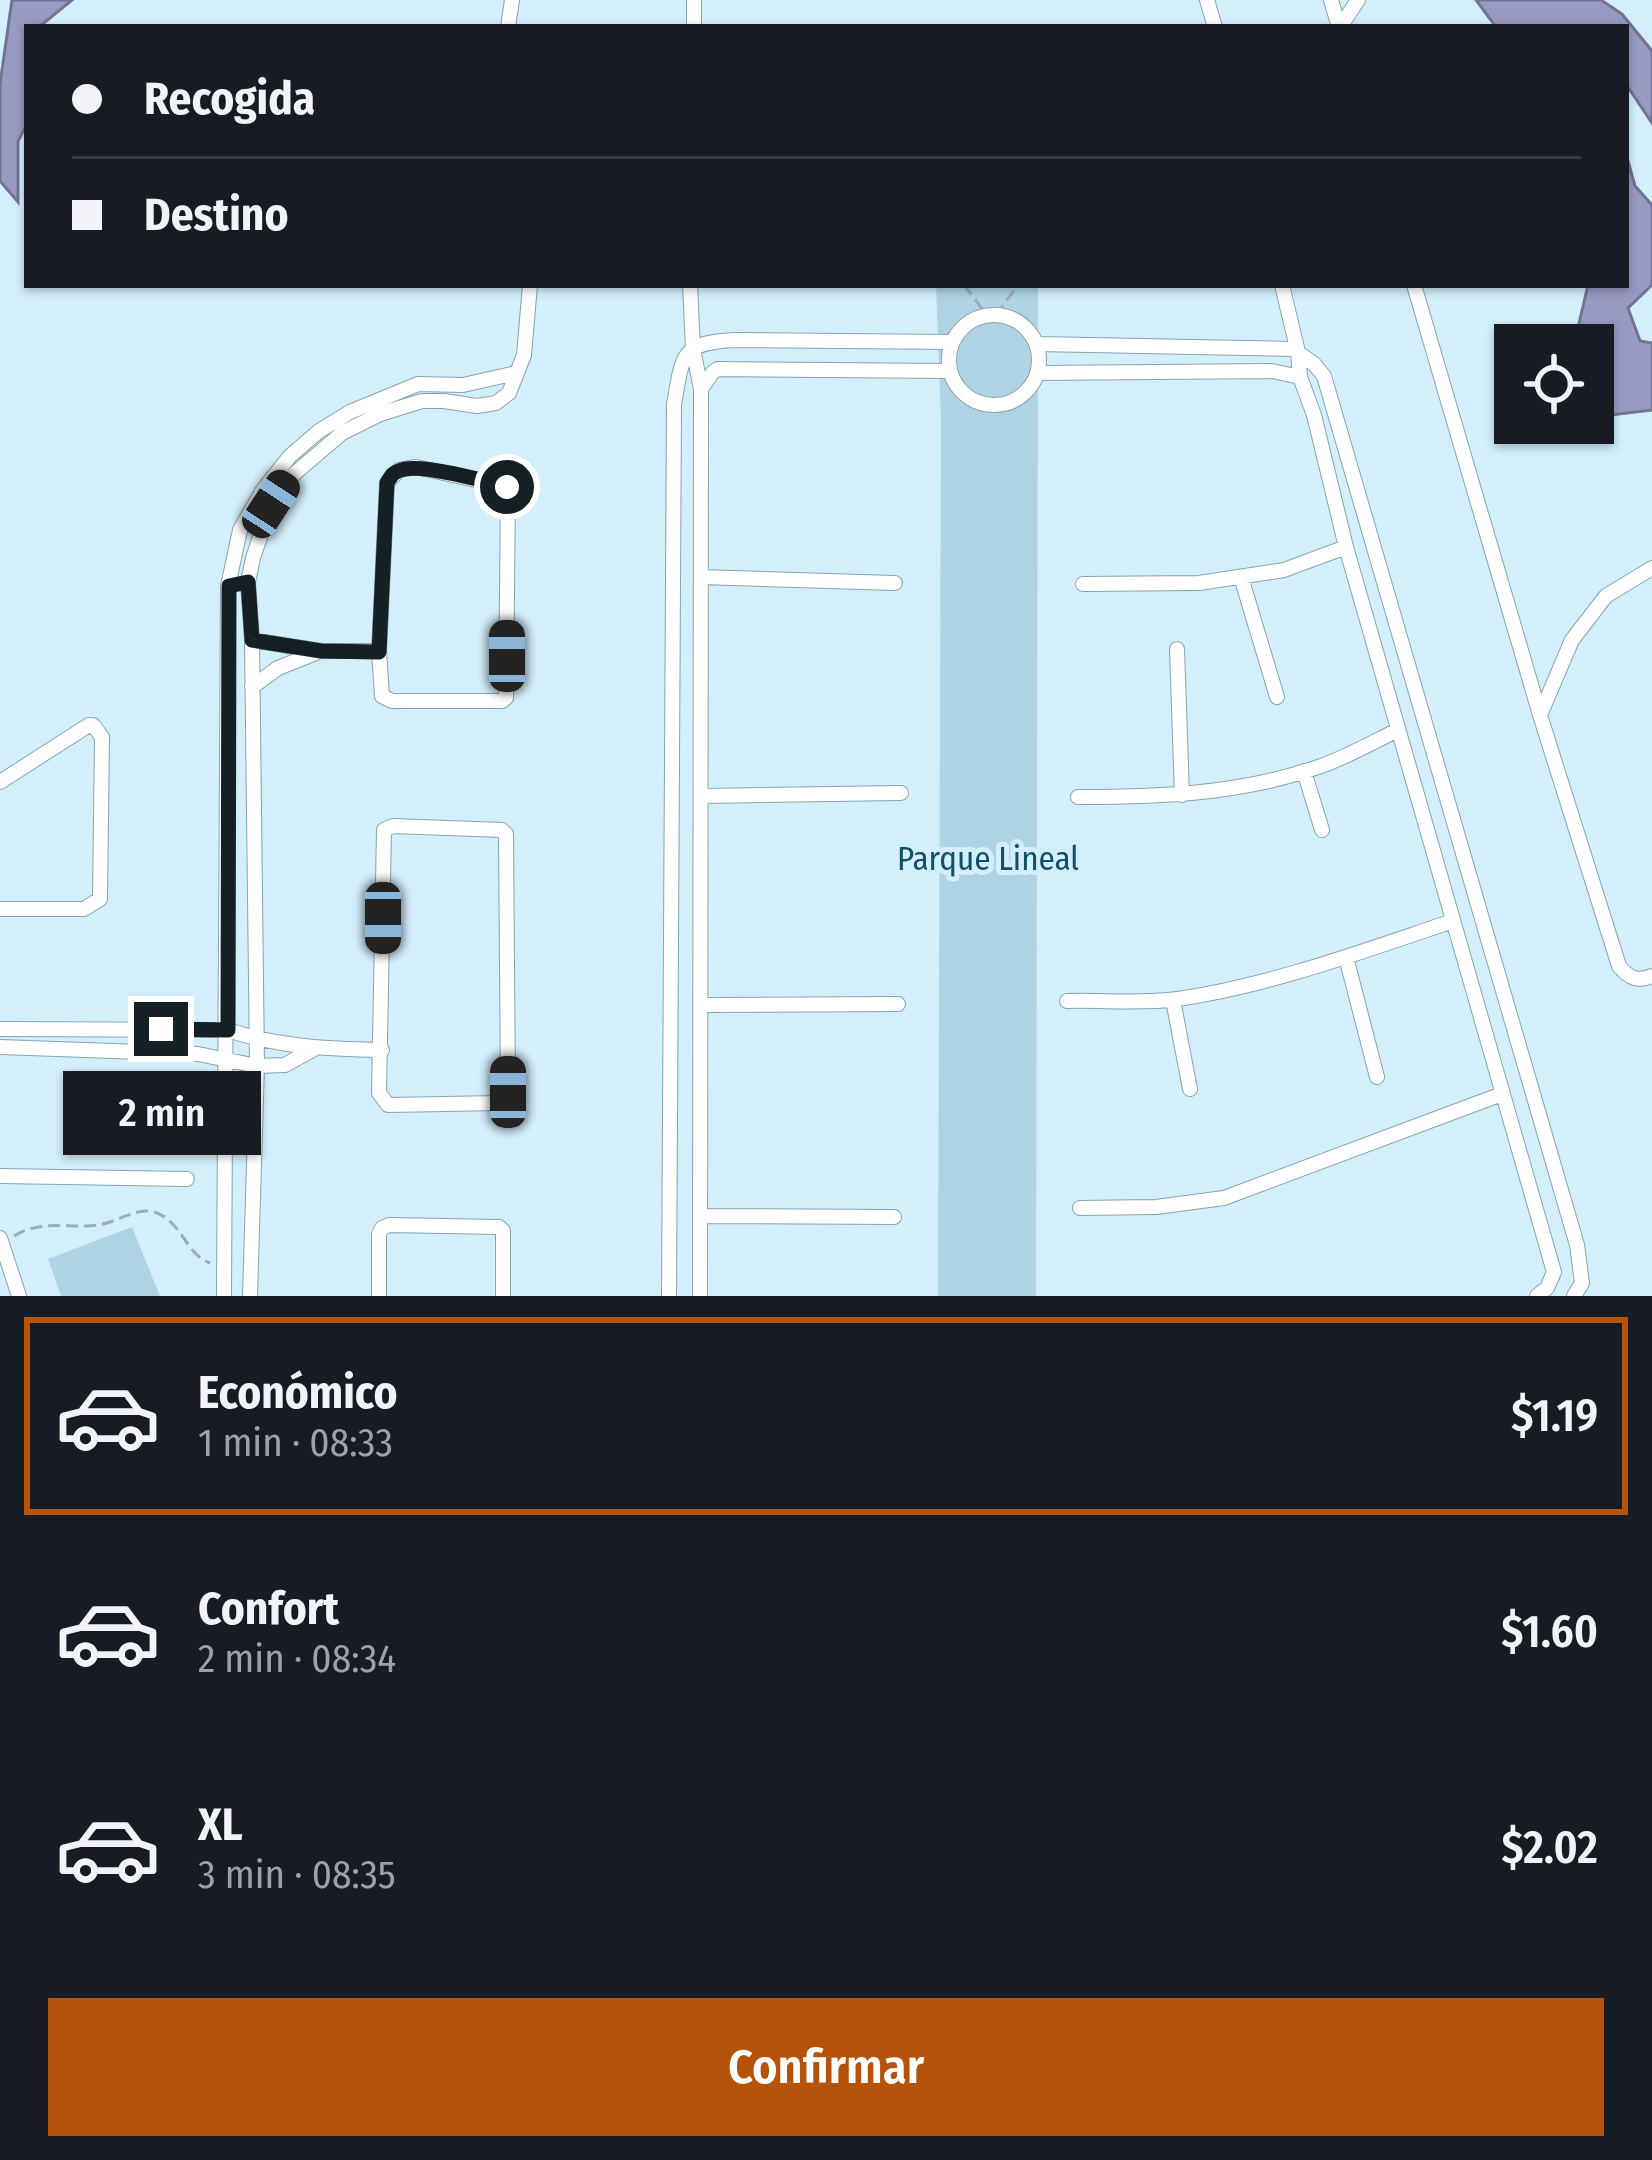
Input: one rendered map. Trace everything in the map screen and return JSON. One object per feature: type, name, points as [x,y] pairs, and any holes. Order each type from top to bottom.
[{"type":"street","points":[[250,1296],[257,1066],[248,582],[253,558],[271,504],[287,479],[342,434],[380,414],[422,401],[477,406],[496,403],[509,393],[524,355],[530,288]]},
{"type":"street","points":[[690,288],[693,350],[701,389],[700,1296]]},
{"type":"street","points":[[1283,288],[1300,377],[1346,547],[1554,1273],[1538,1296]]},
{"type":"street","points":[[1415,288],[1619,966],[1629,977],[1643,980],[1652,976]]},
{"type":"street","points":[[992,315],[1017,321],[1029,331],[1040,358],[1031,386],[1007,403],[992,405],[965,395],[955,384],[948,356],[960,329],[992,315]]},
{"type":"street","points":[[669,1296],[674,404],[681,364],[704,342],[952,342]]},
{"type":"street","points":[[1036,344],[1293,349],[1324,376],[1577,1245],[1582,1282],[1575,1296]]},
{"type":"street","points":[[701,389],[718,369],[950,370]]},
{"type":"street","points":[[1038,373],[1272,370],[1300,377]]},
{"type":"street","points":[[224,1296],[229,586],[240,530],[290,456],[350,412],[422,384],[476,383],[516,373]]},
{"type":"street","points":[[476,383],[477,406]]},
{"type":"street","points":[[422,384],[432,401]]},
{"type":"street","points":[[416,467],[506,486],[506,698],[499,702],[388,700],[382,695],[379,652],[389,478],[399,470],[416,467]]},
{"type":"street","points":[[1083,584],[1199,584],[1284,570],[1346,547]]},
{"type":"street","points":[[1540,715],[1572,640],[1606,596],[1652,568]]},
{"type":"street","points":[[701,577],[895,583]]},
{"type":"street","points":[[1241,577],[1277,697]]},
{"type":"street","points":[[229,586],[248,582]]},
{"type":"street","points":[[252,640],[321,651],[379,652]]},
{"type":"street","points":[[1178,650],[1182,795]]},
{"type":"street","points":[[252,687],[278,668],[321,651]]},
{"type":"street","points":[[0,782],[89,725],[102,737],[100,899],[84,909],[0,909]]},
{"type":"street","points":[[1078,796],[1182,795],[1249,786],[1323,765],[1398,730]]},
{"type":"street","points":[[229,763],[252,764]]},
{"type":"street","points":[[1304,771],[1322,830]]},
{"type":"street","points":[[701,796],[902,793]]},
{"type":"street","points":[[1426,827],[1454,819]]},
{"type":"street","points":[[393,826],[502,830],[506,834],[507,1097],[497,1104],[388,1105],[380,1093],[382,1049],[384,830],[393,826]]},
{"type":"street","points":[[671,898],[701,899]]},
{"type":"street","points":[[1067,1001],[1173,1000],[1226,990],[1453,921]]},
{"type":"street","points":[[1346,957],[1377,1076]]},
{"type":"street","points":[[1173,1000],[1190,1090]]},
{"type":"street","points":[[701,1005],[898,1004]]},
{"type":"street","points":[[0,1029],[228,1030],[256,1040],[314,1049],[382,1049]]},
{"type":"street","points":[[0,1047],[198,1054],[257,1066],[285,1065],[314,1049]]},
{"type":"street","points":[[1080,1208],[1156,1208],[1224,1198],[1502,1094]]},
{"type":"street","points":[[0,1176],[187,1179]]},
{"type":"street","points":[[700,1216],[894,1217]]},
{"type":"street","points":[[379,1296],[379,1234],[389,1226],[500,1227],[503,1296]]},
{"type":"street","points":[[2,1244],[19,1296]]},
{"type":"path","points":[[967,288],[992,315],[1015,288]]},
{"type":"path","points":[[2,1244],[46,1223],[94,1226],[154,1211],[170,1222],[202,1261],[224,1263]]},
{"type":"green space","name":"Parque Lineal","points":[[936,288],[1038,288],[1036,1296],[938,1296],[941,420]]},
{"type":"green space","points":[[132,1227],[160,1296],[61,1296],[48,1259]]},
{"type":"shaded area","points":[[12,0],[72,0],[43,24],[24,24],[18,202],[0,181],[0,84]]},
{"type":"shaded area","points":[[1476,0],[1601,0],[1622,14],[1652,51],[1652,123],[1629,88],[1629,24],[1494,24]]},
{"type":"shaded area","points":[[1629,165],[1635,186],[1652,205],[1652,285],[1628,308],[1640,341],[1652,343],[1652,410],[1614,415],[1614,324],[1579,324],[1587,288],[1629,288]]},
{"type":"route","points":[[161,1029],[228,1030],[229,586],[248,582],[252,640],[321,651],[379,652],[389,478],[399,470],[416,467],[507,487]]}]
